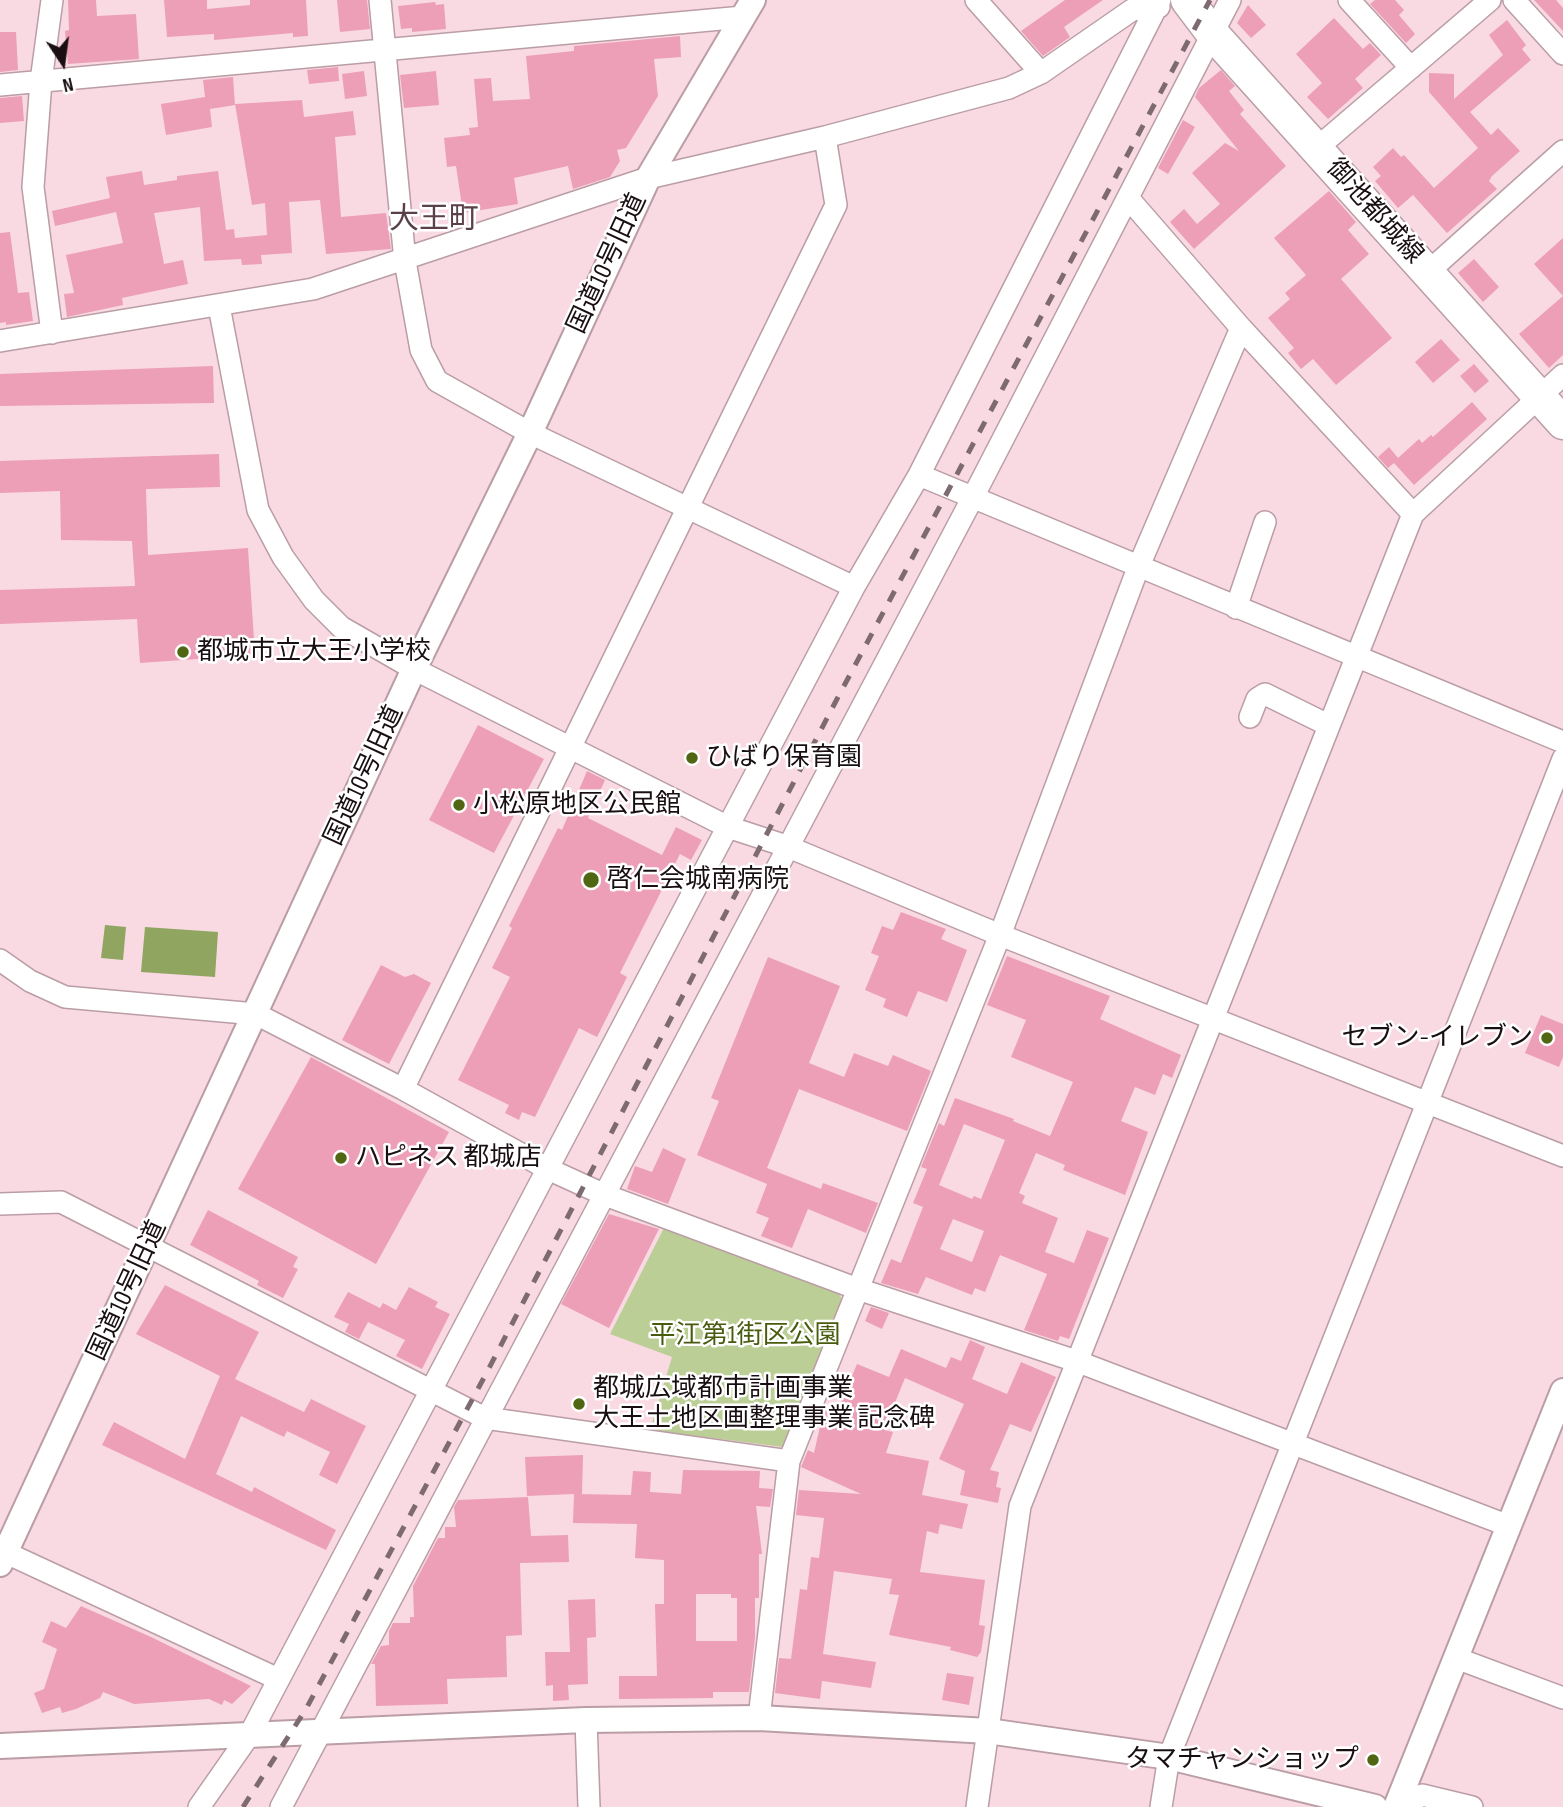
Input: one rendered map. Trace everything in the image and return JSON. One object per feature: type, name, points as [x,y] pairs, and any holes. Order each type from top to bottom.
[{"type":"main road","name":"御池都城線","points":[[1169,2],[1212,33],[1563,423]]},
{"type":"street","points":[[52,0],[41,81],[33,187],[52,334]]},
{"type":"street","points":[[380,0],[405,261],[421,351],[437,381],[530,433],[853,587]]},
{"type":"street","points":[[976,0],[1041,73]]},
{"type":"street","points":[[281,1807],[1129,199],[1230,0]]},
{"type":"street","points":[[1349,0],[1411,68]]},
{"type":"street","points":[[1317,148],[1490,0]]},
{"type":"street","points":[[1514,0],[1563,54]]},
{"type":"street","points":[[0,341],[313,289],[405,261],[648,178],[1009,88],[1041,73],[1132,10],[1169,2]]},
{"type":"street","points":[[197,1807],[250,1734],[853,587],[919,475],[1169,2]]},
{"type":"street","points":[[0,85],[384,49],[748,8]]},
{"type":"street","name":"国道10号旧道","points":[[2,1556],[149,1247],[414,669],[530,433],[648,178],[748,8]]},
{"type":"street","points":[[403,1089],[686,506],[836,205],[825,136]]},
{"type":"street","points":[[1428,272],[1563,151]]},
{"type":"street","points":[[1129,199],[1241,328],[1413,514]]},
{"type":"street","points":[[219,306],[258,510],[283,557],[314,600],[341,627],[414,669],[727,827],[786,846],[1000,935],[1563,1156]]},
{"type":"street","points":[[759,1718],[789,1461],[1000,935],[1138,568],[1241,328]]},
{"type":"street","points":[[977,1807],[1020,1506],[1216,1018],[1328,725],[1413,514],[1563,375]]},
{"type":"street","points":[[919,475],[971,499],[1563,742]]},
{"type":"street","points":[[1236,608],[1265,522]]},
{"type":"street","points":[[1250,717],[1257,699],[1265,694],[1328,725]]},
{"type":"street","points":[[1161,1807],[1169,1757],[1290,1444],[1563,759]]},
{"type":"street","points":[[0,960],[30,981],[65,997],[256,1014],[403,1089],[548,1169],[605,1195],[858,1289],[1076,1361],[1509,1526]]},
{"type":"street","points":[[0,1204],[61,1202],[485,1418],[789,1461]]},
{"type":"street","points":[[1396,1807],[1563,1391]]},
{"type":"street","points":[[2,1556],[278,1679]]},
{"type":"street","points":[[1456,1658],[1563,1698]]},
{"type":"street","points":[[0,1746],[586,1720],[759,1718],[988,1731],[1169,1757],[1375,1807]]},
{"type":"street","points":[[586,1720],[589,1807]]},
{"type":"street","points":[[1402,1807],[1422,1795],[1472,1807]]},
{"type":"green space","name":"平江第1街区公園","points":[[665,1226],[836,1286],[842,1300],[783,1447],[650,1430],[672,1357],[610,1334]]},
{"type":"shaded area","points":[[105,925],[126,927],[123,960],[101,958]]},
{"type":"shaded area","points":[[145,927],[218,932],[215,977],[141,972]]},
{"type":"building","points":[[68,0],[96,0],[97,16],[136,14],[139,59],[68,64],[65,31],[69,30]]},
{"type":"building","points":[[164,0],[207,0],[207,9],[250,5],[250,0],[306,0],[308,36],[293,37],[293,33],[214,40],[214,34],[167,37]]},
{"type":"building","points":[[337,0],[367,0],[370,29],[340,32]]},
{"type":"building","points":[[1065,0],[1103,0],[1064,27],[1070,37],[1043,56],[1021,31]]},
{"type":"building","points":[[1375,0],[1395,0],[1404,10],[1399,15],[1415,34],[1406,43],[1370,4]]},
{"type":"building","points":[[1534,0],[1556,0],[1563,8],[1563,31]]},
{"type":"building","points":[[435,2],[436,5],[444,4],[446,29],[412,32],[412,28],[401,29],[398,6]]},
{"type":"building","points":[[1248,5],[1266,25],[1251,38],[1237,23]]},
{"type":"building","points":[[1334,18],[1363,49],[1370,43],[1381,55],[1355,79],[1363,88],[1328,119],[1307,97],[1322,83],[1296,54]]},
{"type":"building","points":[[1507,20],[1526,45],[1522,49],[1531,60],[1470,112],[1491,135],[1498,128],[1520,151],[1492,176],[1489,181],[1497,189],[1447,233],[1413,195],[1398,208],[1375,181],[1381,176],[1373,167],[1393,148],[1401,157],[1404,155],[1434,188],[1478,148],[1429,92],[1429,73],[1454,74],[1454,99],[1503,55],[1489,35]]},
{"type":"building","points":[[0,32],[16,32],[18,70],[0,72]]},
{"type":"building","points":[[680,36],[681,57],[654,59],[658,96],[626,148],[617,150],[620,161],[610,177],[573,189],[568,166],[514,178],[518,204],[463,213],[456,166],[447,167],[444,138],[470,135],[469,128],[478,127],[474,79],[491,78],[493,101],[530,99],[526,56],[574,51],[574,46]]},
{"type":"building","points":[[338,67],[339,81],[309,84],[307,70]]},
{"type":"building","points":[[1221,70],[1235,86],[1229,91],[1244,110],[1240,114],[1286,166],[1194,249],[1170,222],[1184,209],[1197,224],[1220,204],[1192,173],[1225,143],[1239,151],[1195,97],[1199,88]]},
{"type":"building","points":[[364,71],[367,96],[345,99],[342,74]]},
{"type":"building","points":[[436,71],[439,105],[404,108],[400,75]]},
{"type":"building","points":[[233,77],[235,105],[210,109],[212,127],[166,135],[161,104],[205,97],[203,80]]},
{"type":"building","points":[[22,96],[24,121],[0,123],[0,98]]},
{"type":"building","points":[[302,100],[304,117],[353,111],[356,135],[335,137],[341,217],[386,213],[391,249],[326,254],[320,200],[289,202],[292,253],[261,255],[262,264],[242,265],[241,259],[204,261],[200,207],[154,213],[164,264],[183,260],[188,284],[122,298],[123,305],[67,317],[64,294],[74,293],[66,255],[123,243],[116,212],[55,226],[52,211],[110,198],[106,177],[142,171],[144,185],[177,180],[177,176],[218,171],[226,230],[234,229],[235,238],[267,235],[265,203],[252,205],[235,104]]},
{"type":"building","points":[[1183,120],[1195,127],[1168,174],[1158,168]]},
{"type":"building","points":[[1329,191],[1356,222],[1348,230],[1369,254],[1341,279],[1392,338],[1336,385],[1313,359],[1301,369],[1288,353],[1294,348],[1268,318],[1290,299],[1285,293],[1306,275],[1274,238]]},
{"type":"building","points":[[10,232],[18,293],[29,292],[33,321],[6,325],[6,322],[0,323],[0,233]]},
{"type":"building","points":[[1563,238],[1563,296],[1534,264]]},
{"type":"building","points":[[1474,259],[1499,287],[1483,302],[1458,273]]},
{"type":"building","points":[[1563,296],[1563,355],[1549,368],[1519,334]]},
{"type":"building","points":[[1441,339],[1460,360],[1433,383],[1415,362]]},
{"type":"building","points":[[1474,364],[1489,381],[1475,393],[1460,376]]},
{"type":"building","points":[[213,366],[214,403],[0,406],[0,374]]},
{"type":"building","points":[[1472,402],[1487,419],[1414,485],[1394,463],[1388,468],[1378,457],[1389,447],[1398,458],[1419,439],[1422,443],[1431,435],[1433,437]]},
{"type":"building","points":[[219,454],[220,487],[146,489],[148,555],[248,548],[255,655],[140,663],[137,619],[0,624],[0,590],[135,586],[132,541],[61,540],[60,491],[0,493],[0,461]]},
{"type":"building","points":[[478,725],[544,759],[494,853],[429,820]]},
{"type":"building","points":[[587,771],[605,780],[588,818],[662,855],[676,827],[702,840],[691,860],[680,854],[620,973],[627,977],[597,1037],[579,1028],[535,1117],[522,1112],[519,1120],[505,1113],[509,1105],[458,1080],[510,977],[492,968],[512,928],[509,926],[558,828],[562,830]]},
{"type":"building","points":[[901,912],[946,929],[941,939],[967,950],[947,1002],[918,991],[907,1017],[883,1007],[886,999],[865,990],[879,956],[871,953],[882,926],[893,930]]},
{"type":"building","points":[[1007,956],[1110,996],[1100,1019],[1181,1055],[1172,1078],[1163,1074],[1155,1095],[1135,1087],[1121,1121],[1148,1132],[1125,1195],[1063,1170],[1065,1165],[1036,1153],[1019,1193],[1025,1196],[1022,1203],[1058,1218],[1045,1252],[1074,1263],[1087,1230],[1109,1238],[1069,1339],[1060,1336],[1058,1341],[1024,1330],[1047,1274],[1000,1255],[985,1292],[975,1288],[972,1295],[926,1277],[918,1294],[881,1283],[891,1259],[901,1263],[923,1207],[913,1203],[927,1169],[921,1167],[939,1123],[944,1126],[955,1098],[1014,1119],[1013,1121],[1050,1136],[1073,1082],[1011,1057],[1026,1020],[987,1005]],"holes":[[[964,1124],[1005,1140],[981,1199],[974,1196],[972,1199],[939,1185]],[[953,1219],[984,1231],[972,1262],[940,1249]]]},
{"type":"building","points":[[768,957],[840,986],[809,1063],[844,1077],[854,1053],[888,1066],[893,1055],[931,1071],[907,1131],[799,1089],[767,1168],[821,1189],[823,1183],[878,1203],[866,1233],[808,1209],[792,1248],[761,1236],[769,1218],[756,1213],[767,1184],[697,1155],[719,1101],[711,1098]]},
{"type":"building","points":[[381,965],[405,977],[414,974],[431,983],[389,1064],[342,1040]]},
{"type":"building","name":"セブン-イレブン","points":[[1541,1015],[1563,1024],[1563,1057],[1559,1067],[1525,1053]]},
{"type":"building","points":[[311,1057],[449,1132],[376,1264],[238,1189]]},
{"type":"building","points":[[663,1148],[686,1159],[668,1204],[627,1189],[635,1166],[652,1172]]},
{"type":"building","points":[[208,1210],[298,1257],[293,1267],[298,1269],[283,1298],[257,1285],[259,1281],[190,1245]]},
{"type":"building","points":[[609,1214],[659,1229],[609,1328],[561,1304]]},
{"type":"building","points":[[165,1285],[259,1332],[235,1379],[304,1412],[311,1399],[366,1426],[337,1484],[319,1475],[330,1452],[287,1431],[284,1437],[241,1416],[216,1474],[252,1492],[254,1487],[336,1530],[326,1550],[102,1445],[114,1422],[185,1459],[220,1376],[136,1334]]},
{"type":"building","points":[[409,1287],[438,1302],[435,1307],[450,1314],[422,1369],[396,1356],[405,1340],[368,1322],[359,1339],[345,1332],[349,1324],[334,1317],[348,1292],[380,1308],[383,1303],[396,1310]]},
{"type":"building","points":[[871,1307],[889,1313],[882,1329],[865,1321]]},
{"type":"building","points":[[970,1340],[985,1347],[972,1379],[1007,1394],[1021,1362],[1056,1377],[1031,1432],[1010,1424],[990,1470],[999,1472],[996,1487],[1001,1488],[998,1503],[960,1495],[965,1471],[939,1459],[964,1404],[905,1378],[884,1430],[893,1432],[886,1453],[929,1461],[922,1495],[968,1504],[962,1529],[940,1524],[938,1534],[927,1531],[920,1572],[985,1580],[979,1625],[985,1626],[981,1652],[977,1657],[950,1650],[951,1647],[889,1635],[899,1595],[889,1594],[892,1579],[834,1571],[823,1654],[876,1662],[871,1688],[822,1681],[820,1699],[775,1693],[779,1658],[791,1659],[800,1589],[807,1590],[811,1557],[819,1558],[824,1518],[796,1515],[799,1490],[861,1494],[801,1467],[808,1450],[814,1453],[824,1409],[837,1412],[857,1364],[889,1377],[901,1349],[946,1368],[951,1357],[961,1361]]},
{"type":"building","points":[[583,1455],[582,1494],[575,1494],[631,1495],[633,1471],[651,1472],[650,1492],[681,1494],[683,1470],[760,1471],[759,1488],[773,1489],[770,1507],[756,1506],[762,1554],[759,1554],[759,1598],[755,1598],[755,1638],[749,1692],[713,1692],[713,1698],[619,1699],[619,1676],[657,1676],[655,1604],[664,1604],[664,1560],[635,1558],[637,1524],[573,1523],[574,1494],[527,1496],[525,1457]],"holes":[[[696,1594],[731,1594],[731,1598],[737,1598],[737,1641],[696,1641]]]},
{"type":"building","points":[[528,1497],[531,1536],[568,1535],[569,1562],[520,1563],[522,1635],[506,1636],[507,1677],[447,1679],[448,1704],[376,1706],[375,1664],[371,1664],[381,1646],[389,1645],[389,1631],[393,1623],[410,1623],[410,1617],[414,1617],[413,1586],[438,1538],[445,1538],[445,1527],[456,1527],[454,1507],[458,1500]]},
{"type":"building","points":[[595,1599],[596,1637],[587,1638],[588,1684],[568,1685],[569,1700],[553,1701],[553,1685],[546,1686],[545,1652],[570,1652],[568,1600]]},
{"type":"building","points":[[81,1606],[251,1686],[232,1704],[224,1700],[222,1705],[209,1699],[134,1704],[103,1692],[100,1698],[76,1709],[62,1713],[60,1707],[42,1713],[34,1693],[44,1689],[57,1649],[42,1642],[51,1621],[66,1628]]},
{"type":"building","points":[[947,1673],[974,1677],[969,1705],[942,1700]]},
{"type":"railway","points":[[243,1807],[306,1709],[487,1372],[837,699],[1210,0]]},
{"type":"place","name":"都城市立大王小学校","points":[[183,652]]},
{"type":"place","name":"ひばり保育園","points":[[692,758]]},
{"type":"place","name":"小松原地区公民館","points":[[459,805]]},
{"type":"place","name":"啓仁会城南病院","points":[[591,880]]},
{"type":"place","name":"セブン-イレブン","points":[[1547,1038]]},
{"type":"place","name":"ハピネス 都城店","points":[[341,1158]]},
{"type":"place","name":"都城広域都市計画事業 大王土地区画整理事業 記念碑","points":[[579,1404]]},
{"type":"place","name":"タマチャンショップ","points":[[1373,1760]]},
{"type":"district","name":"大王町","points":[[434,220]]}]
